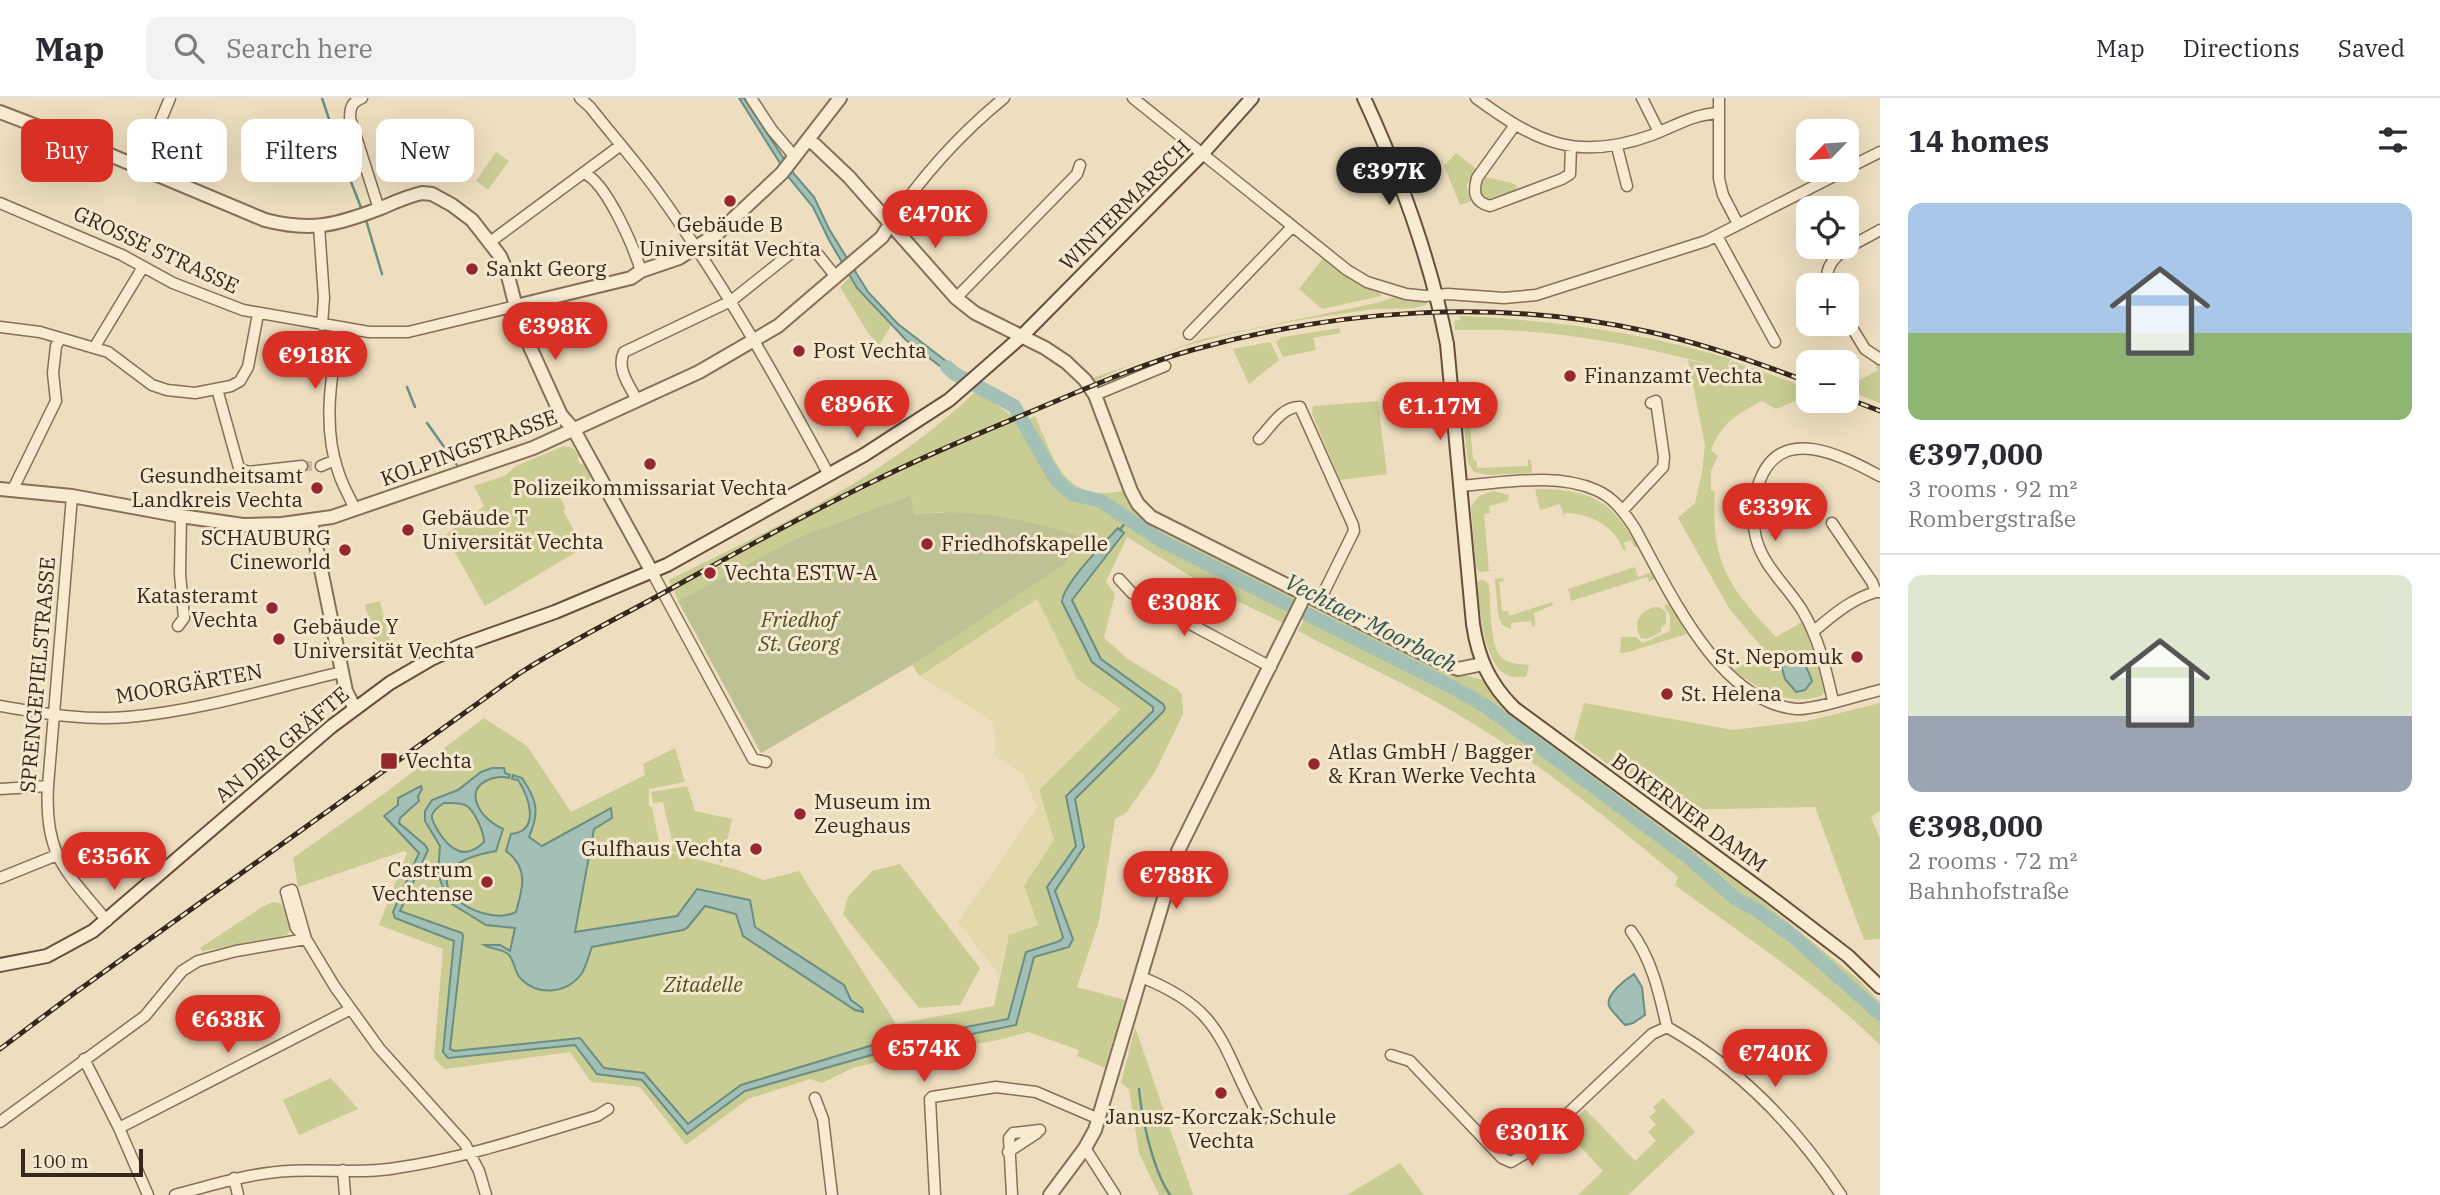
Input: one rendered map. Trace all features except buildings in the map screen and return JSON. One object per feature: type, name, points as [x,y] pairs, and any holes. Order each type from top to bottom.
[{"type":"street","points":[[161,119],[170,98]]},
{"type":"street","points":[[362,98],[353,104],[350,118],[368,213]]},
{"type":"street","points":[[580,98],[656,189],[731,301],[756,341],[829,475]]},
{"type":"street","points":[[751,98],[772,130],[789,164]]},
{"type":"street","name":"GROSSE STRASSE","points":[[0,203],[122,255],[198,294],[258,314],[380,333],[408,332],[631,278],[641,271],[696,249],[719,233],[789,164],[840,98]]},
{"type":"street","points":[[890,224],[942,157],[975,122],[1004,98]]},
{"type":"street","points":[[1133,98],[1348,270],[1367,282],[1406,294],[1504,298],[1536,295],[1717,236],[1822,182]]},
{"type":"street","name":"WINTERMARSCH","points":[[829,475],[911,427],[979,376],[1203,153],[1252,98]]},
{"type":"street","name":"BOKERNER DAMM","points":[[1364,98],[1408,208],[1436,295],[1447,344],[1473,624],[1483,664],[1498,691],[1514,708],[1848,956],[1880,987]]},
{"type":"street","points":[[1476,98],[1515,125],[1542,139],[1571,147],[1617,147],[1701,114],[1719,113]]},
{"type":"street","points":[[1642,98],[1659,132]]},
{"type":"street","points":[[1718,98],[1719,179],[1723,195],[1738,224]]},
{"type":"street","points":[[0,112],[127,162]]},
{"type":"street","points":[[1515,125],[1477,178],[1474,188],[1476,199],[1483,204],[1490,206],[1570,174],[1571,147]]},
{"type":"street","points":[[809,139],[849,177],[957,298],[975,313],[1045,348],[1066,362],[1085,380],[1094,395],[1130,491],[1143,510],[1162,524],[1301,603],[1318,601],[1458,669],[1483,664]]},
{"type":"street","points":[[490,242],[621,145]]},
{"type":"street","points":[[1617,147],[1627,186]]},
{"type":"street","points":[[1859,164],[1879,156]]},
{"type":"street","points":[[957,298],[1077,174],[1080,165]]},
{"type":"street","points":[[584,173],[593,179],[622,223],[641,271]]},
{"type":"street","points":[[174,182],[264,220],[289,226],[319,226],[368,213],[413,195],[432,194],[472,220],[490,242],[508,272],[521,327],[561,415],[575,430],[753,759],[766,762]]},
{"type":"street","name":"KOLPINGSTRASSE","points":[[6,489],[72,496],[243,525],[311,521],[355,509],[533,448],[699,372],[756,341],[803,307],[882,237],[890,224]]},
{"type":"street","points":[[319,226],[324,298],[321,325]]},
{"type":"street","points":[[1189,334],[1292,227]]},
{"type":"street","points":[[1826,273],[1830,262],[1880,230]]},
{"type":"street","points":[[1717,236],[1775,342]]},
{"type":"street","points":[[637,401],[620,367],[624,352],[731,301],[795,250],[806,247],[816,252],[838,275]]},
{"type":"street","points":[[94,348],[143,267]]},
{"type":"street","points":[[0,327],[40,332],[108,352],[152,385],[167,390],[195,393],[231,386],[240,381],[245,374],[258,314]]},
{"type":"street","points":[[340,328],[329,406],[330,429],[335,460],[355,509]]},
{"type":"street","points":[[1857,336],[1865,349],[1880,359]]},
{"type":"street","points":[[6,489],[56,401],[53,373],[56,346],[60,339]]},
{"type":"street","points":[[1094,395],[1165,366]]},
{"type":"street","points":[[217,389],[239,468],[248,472],[302,466]]},
{"type":"street","points":[[1623,510],[1662,467],[1664,457],[1656,401],[1651,403]]},
{"type":"street","points":[[1259,439],[1285,411],[1300,407],[1353,525],[1354,531],[1318,601]]},
{"type":"street","points":[[1833,701],[1814,631],[1792,595],[1767,563],[1756,540],[1752,515],[1755,493],[1763,472],[1771,461],[1789,451],[1823,450],[1839,454],[1880,476]]},
{"type":"street","points":[[321,466],[335,460]]},
{"type":"street","name":"AN DER GRÄFTE","points":[[0,965],[47,956],[79,940],[107,921],[354,707],[390,683],[431,659],[652,572],[829,475]]},
{"type":"street","points":[[1461,486],[1536,481],[1568,482],[1596,490],[1623,510],[1706,650],[1727,673],[1750,692],[1775,705],[1798,709],[1880,690]]},
{"type":"street","name":"SPRENGEPIELSTRASSE","points":[[72,496],[47,825],[57,855],[76,885],[107,921]]},
{"type":"street","points":[[178,626],[184,618],[180,574],[181,516]]},
{"type":"street","points":[[311,521],[346,691],[354,707]]},
{"type":"street","points":[[1814,631],[1843,607],[1858,598],[1878,592],[1832,523]]},
{"type":"street","points":[[1119,579],[1132,593],[1271,667]]},
{"type":"street","points":[[1050,1195],[1085,1148],[1099,1119],[1178,850],[1301,603]]},
{"type":"street","name":"MOORGÄRTEN","points":[[0,706],[54,715],[102,718],[152,714],[342,672]]},
{"type":"street","points":[[0,789],[48,786]]},
{"type":"street","points":[[0,878],[57,855]]},
{"type":"street","points":[[289,891],[306,939],[351,1009],[379,1048],[459,1137],[479,1171],[486,1195]]},
{"type":"street","points":[[1631,931],[1642,945],[1651,965],[1667,1027],[1758,1093],[1798,1137],[1841,1195]]},
{"type":"street","points":[[0,1122],[145,1016],[182,971],[198,961],[236,951],[306,939]]},
{"type":"street","points":[[1140,977],[1183,997],[1207,1017],[1227,1048],[1261,1121]]},
{"type":"street","points":[[119,1128],[351,1009]]},
{"type":"street","points":[[1391,1055],[1410,1061],[1502,1158],[1511,1162],[1526,1153],[1652,1034],[1667,1027]]},
{"type":"street","points":[[84,1059],[119,1128],[148,1195]]},
{"type":"street","points":[[934,1195],[932,1097],[996,1087],[1054,1098],[1099,1119]]},
{"type":"street","points":[[815,1098],[823,1119],[832,1195]]},
{"type":"street","points":[[175,1195],[234,1178],[286,1171],[392,1169],[471,1154],[597,1116],[608,1109]]},
{"type":"street","points":[[1085,1148],[1115,1195]]},
{"type":"street","points":[[1008,1152],[1012,1195]]},
{"type":"street","points":[[343,1170],[345,1195]]},
{"type":"street","points":[[234,1178],[238,1195]]},
{"type":"shaded area","points":[[1037,599],[1077,679],[1121,709],[1039,790],[1054,840],[1024,886],[1039,925],[1009,936],[999,975],[958,922],[1037,808],[1023,773],[993,755],[996,747],[994,722],[920,676]]},
{"type":"green space","points":[[496,152],[509,161],[488,190],[476,181]]},
{"type":"green space","points":[[1456,153],[1476,169],[1466,186],[1472,201],[1460,205],[1444,166]]},
{"type":"green space","points":[[1486,177],[1515,184],[1518,190],[1485,199],[1480,193],[1480,184]]},
{"type":"green space","points":[[1323,258],[1359,284],[1380,292],[1381,296],[1322,309],[1299,289]]},
{"type":"green space","points":[[850,277],[891,326],[879,345],[868,333],[840,287]]},
{"type":"green space","points":[[1398,296],[1426,300],[1427,304],[1415,308],[1374,309],[1268,326],[1237,332],[1155,356],[1202,339],[1376,303]]},
{"type":"green space","points":[[1460,316],[1563,324],[1664,341],[1731,359],[1726,370],[1732,361],[1796,384],[1796,401],[1776,409],[1762,401],[1738,415],[1720,432],[1711,450],[1718,456],[1711,471],[1711,490],[1715,492],[1716,538],[1726,572],[1746,603],[1776,637],[1802,622],[1824,692],[1821,696],[1797,699],[1775,695],[1734,670],[1765,651],[1729,608],[1678,518],[1695,503],[1705,445],[1688,360],[1717,366],[1594,339],[1512,330],[1455,330],[1454,321],[1460,320]]},
{"type":"green space","points":[[1340,328],[1340,333],[1313,338],[1316,350],[1283,357],[1276,342],[1282,337]]},
{"type":"green space","points":[[1270,342],[1279,360],[1249,384],[1233,349]]},
{"type":"green space","points":[[1143,360],[1094,382],[1093,378]]},
{"type":"green space","points":[[1874,362],[1880,364],[1880,403],[1859,395],[1859,380],[1878,370]]},
{"type":"green space","name":"Zitadelle","points":[[977,390],[1021,423],[1035,416],[1056,463],[1064,475],[1075,484],[1087,491],[1123,491],[1126,500],[1151,527],[1294,597],[1283,623],[1208,587],[1127,537],[1106,582],[1115,594],[1104,638],[1128,659],[1177,689],[1182,695],[1183,714],[1155,772],[1126,813],[1115,819],[1099,921],[1077,987],[1125,1000],[1105,1068],[1077,1056],[1079,1050],[1028,1032],[999,1040],[901,1056],[853,1068],[822,1083],[810,1079],[748,1099],[686,1145],[640,1087],[591,1082],[570,1052],[445,1069],[434,1058],[443,949],[379,925],[407,853],[404,851],[298,887],[293,858],[484,718],[527,746],[571,812],[645,775],[643,764],[675,748],[685,782],[649,789],[649,805],[652,808],[659,842],[665,851],[734,869],[764,880],[799,871],[896,1024],[994,1006],[1009,935],[1038,925],[1024,886],[1054,840],[1039,790],[1121,709],[1077,679],[1037,599],[920,676],[912,665],[1064,564],[941,512],[914,515],[911,495],[799,537],[678,601],[669,580],[791,519],[870,473],[907,448]]},
{"type":"green space","points":[[1378,401],[1387,474],[1340,480],[1312,414],[1313,406]]},
{"type":"green space","points":[[1470,426],[1473,459],[1477,462],[1477,468],[1528,466],[1528,459],[1531,460],[1532,473],[1488,475],[1474,472],[1468,463],[1464,427]]},
{"type":"green space","points":[[564,446],[575,450],[579,457],[577,460],[584,464],[591,478],[581,484],[579,481],[558,493],[565,507],[564,512],[583,548],[485,606],[445,535],[484,506],[474,486],[506,475],[516,466]]},
{"type":"green space","points":[[1535,489],[1570,491],[1597,500],[1618,518],[1638,547],[1634,547],[1631,540],[1624,543],[1626,550],[1623,550],[1614,534],[1601,522],[1566,513],[1564,516],[1560,504],[1540,510]]},
{"type":"green space","points":[[1493,491],[1509,495],[1508,501],[1489,506],[1490,513],[1484,514],[1489,570],[1495,570],[1480,572],[1476,568],[1471,506],[1479,496]]},
{"type":"green space","name":"Friedhof St. Georg","points":[[911,495],[914,515],[979,514],[1042,526],[1084,538],[1065,564],[912,665],[761,753],[678,601],[799,537]]},
{"type":"green space","points":[[1635,567],[1638,577],[1653,572],[1656,578],[1649,582],[1647,577],[1571,601],[1568,589]]},
{"type":"green space","points":[[1503,578],[1505,581],[1499,582],[1502,611],[1508,611],[1509,616],[1552,602],[1553,605],[1534,613],[1535,625],[1532,627],[1531,621],[1511,623],[1511,629],[1502,625],[1498,614],[1495,579]]},
{"type":"green space","points":[[1486,581],[1489,586],[1493,635],[1498,652],[1508,661],[1529,665],[1526,677],[1505,674],[1492,657],[1481,618],[1477,582]]},
{"type":"green space","points":[[380,601],[393,655],[380,661],[365,605]]},
{"type":"green space","points":[[1669,603],[1687,634],[1620,653],[1621,637],[1636,637],[1643,643],[1670,631],[1670,616],[1664,606]]},
{"type":"green space","points":[[1310,607],[1440,668],[1483,680],[1505,706],[1520,717],[1532,731],[1766,904],[1859,980],[1880,1002],[1880,1045],[1807,981],[1675,885],[1678,877],[1544,771],[1440,704],[1298,631]]},
{"type":"green space","points":[[1655,607],[1666,612],[1666,624],[1661,627],[1661,632],[1647,639],[1641,638],[1637,623],[1641,615]]},
{"type":"green space","points":[[1584,703],[1733,730],[1807,721],[1880,703],[1880,811],[1871,817],[1880,839],[1880,939],[1864,940],[1815,807],[1670,810],[1574,739]]},
{"type":"green space","points":[[687,786],[695,811],[732,819],[722,863],[719,852],[690,846],[688,856],[671,851],[674,842],[663,802],[653,803],[651,792]]},
{"type":"green space","points":[[900,864],[980,968],[960,1005],[919,1008],[843,914],[848,897],[872,871]]},
{"type":"green space","points":[[273,902],[286,911],[291,928],[287,935],[203,951],[200,948],[262,907]]},
{"type":"green space","points":[[1135,1027],[1193,1195],[1159,1195],[1139,1153],[1129,1089],[1121,1083]]},
{"type":"green space","points":[[331,1078],[358,1109],[299,1135],[283,1100]]},
{"type":"green space","points":[[1663,1098],[1695,1132],[1628,1195],[1578,1195],[1603,1171],[1564,1129],[1585,1109],[1635,1161],[1656,1141],[1648,1132],[1656,1125],[1649,1117],[1656,1111],[1653,1107]]},
{"type":"green space","points":[[1400,1163],[1424,1195],[1347,1195]]},
{"type":"water","points":[[739,98],[744,98],[794,174],[814,197],[829,229],[868,292],[898,324],[964,375],[958,380],[906,340],[857,288],[813,207],[790,179]]},
{"type":"water","points":[[1118,528],[1124,533],[1072,600],[1101,659],[1165,708],[1075,799],[1084,847],[1055,891],[1073,939],[1069,947],[1034,957],[1016,1025],[875,1054],[745,1091],[687,1134],[642,1080],[597,1074],[575,1045],[448,1058],[443,1052],[454,941],[395,918],[393,912],[419,853],[384,816],[398,805],[398,798],[421,786],[419,801],[400,818],[399,823],[428,850],[400,911],[462,933],[450,1049],[454,1051],[580,1038],[604,1068],[644,1073],[688,1124],[741,1085],[873,1045],[1008,1019],[1026,952],[1060,941],[1063,937],[1047,887],[1076,846],[1066,796],[1153,711],[1153,707],[1092,662],[1062,602],[1076,575]]},
{"type":"water","points":[[1788,653],[1801,660],[1808,671],[1812,681],[1805,690],[1796,692],[1785,679],[1780,661]]},
{"type":"water","points":[[504,768],[505,773],[510,775],[509,778],[498,777],[486,781],[481,784],[476,794],[483,813],[503,829],[496,851],[466,860],[450,871],[447,883],[453,895],[466,906],[482,913],[500,916],[516,912],[522,887],[521,871],[506,851],[511,834],[526,827],[530,812],[526,795],[518,780],[512,779],[513,775],[522,778],[534,800],[536,813],[529,837],[542,846],[611,808],[612,818],[594,829],[575,932],[677,916],[697,889],[750,900],[755,927],[844,985],[851,1000],[862,1008],[863,1012],[855,1010],[743,936],[736,914],[705,906],[683,930],[592,947],[582,973],[569,985],[545,990],[528,985],[519,976],[509,955],[484,945],[500,945],[510,951],[515,928],[486,925],[447,898],[438,874],[440,846],[425,821],[425,811],[432,800],[458,790],[481,772]],"holes":[[[444,803],[459,803],[470,809],[478,822],[484,842],[470,851],[453,848],[433,821],[434,811]]]},
{"type":"water","points":[[1634,974],[1642,987],[1645,1015],[1625,1025],[1610,1008],[1609,1002],[1617,988]]},
{"type":"waterway","points":[[322,98],[362,210]]},
{"type":"waterway","points":[[366,220],[382,274]]},
{"type":"waterway","name":"Vechtaer Moorbach","points":[[947,367],[1014,406],[1056,480],[1072,494],[1101,501],[1160,540],[1487,707],[1688,857],[1736,899],[1757,910],[1794,937],[1880,1014]]},
{"type":"waterway","points":[[407,387],[415,407]]},
{"type":"waterway","points":[[427,423],[457,465]]},
{"type":"waterway","points":[[1120,530],[1127,520]]},
{"type":"waterway","points":[[1139,1089],[1149,1144],[1158,1172],[1170,1195]]},
{"type":"tunnel","points":[[302,466],[321,466]]},
{"type":"railway","points":[[0,1049],[538,662],[768,535],[894,471],[1138,368],[1192,350],[1305,325],[1362,317],[1478,312],[1593,321],[1650,332],[1730,354],[1796,377]]},
{"type":"railway","points":[[1859,403],[1880,411]]},
{"type":"place","name":"Gebäude B Universität Vechta","points":[[730,201]]},
{"type":"place","name":"Sankt Georg","points":[[472,269]]},
{"type":"place","name":"Post Vechta","points":[[799,351]]},
{"type":"place","name":"Finanzamt Vechta","points":[[1570,376]]},
{"type":"place","name":"Polizeikommissariat Vechta","points":[[650,464]]},
{"type":"place","name":"Gesundheitsamt Landkreis Vechta","points":[[317,488]]},
{"type":"place","name":"Gebäude T Universität Vechta","points":[[408,530]]},
{"type":"place","name":"Friedhofskapelle","points":[[927,544]]},
{"type":"place","name":"SCHAUBURG Cineworld","points":[[345,550]]},
{"type":"place","name":"Vechta ESTW-A","points":[[710,573]]},
{"type":"place","name":"Katasteramt Vechta","points":[[272,608]]},
{"type":"place","name":"Gebäude Y Universität Vechta","points":[[279,639]]},
{"type":"place","name":"St. Nepomuk","points":[[1857,657]]},
{"type":"place","name":"St. Helena","points":[[1667,694]]},
{"type":"place","name":"Vechta","points":[[389,761]]},
{"type":"place","name":"Atlas GmbH / Bagger & Kran Werke Vechta","points":[[1314,764]]},
{"type":"place","name":"Museum im Zeughaus","points":[[800,814]]},
{"type":"place","name":"Gulfhaus Vechta","points":[[756,849]]},
{"type":"place","name":"Castrum Vechtense","points":[[487,882]]},
{"type":"place","name":"Janusz-Korczak-Schule Vechta","points":[[1221,1093]]}]
